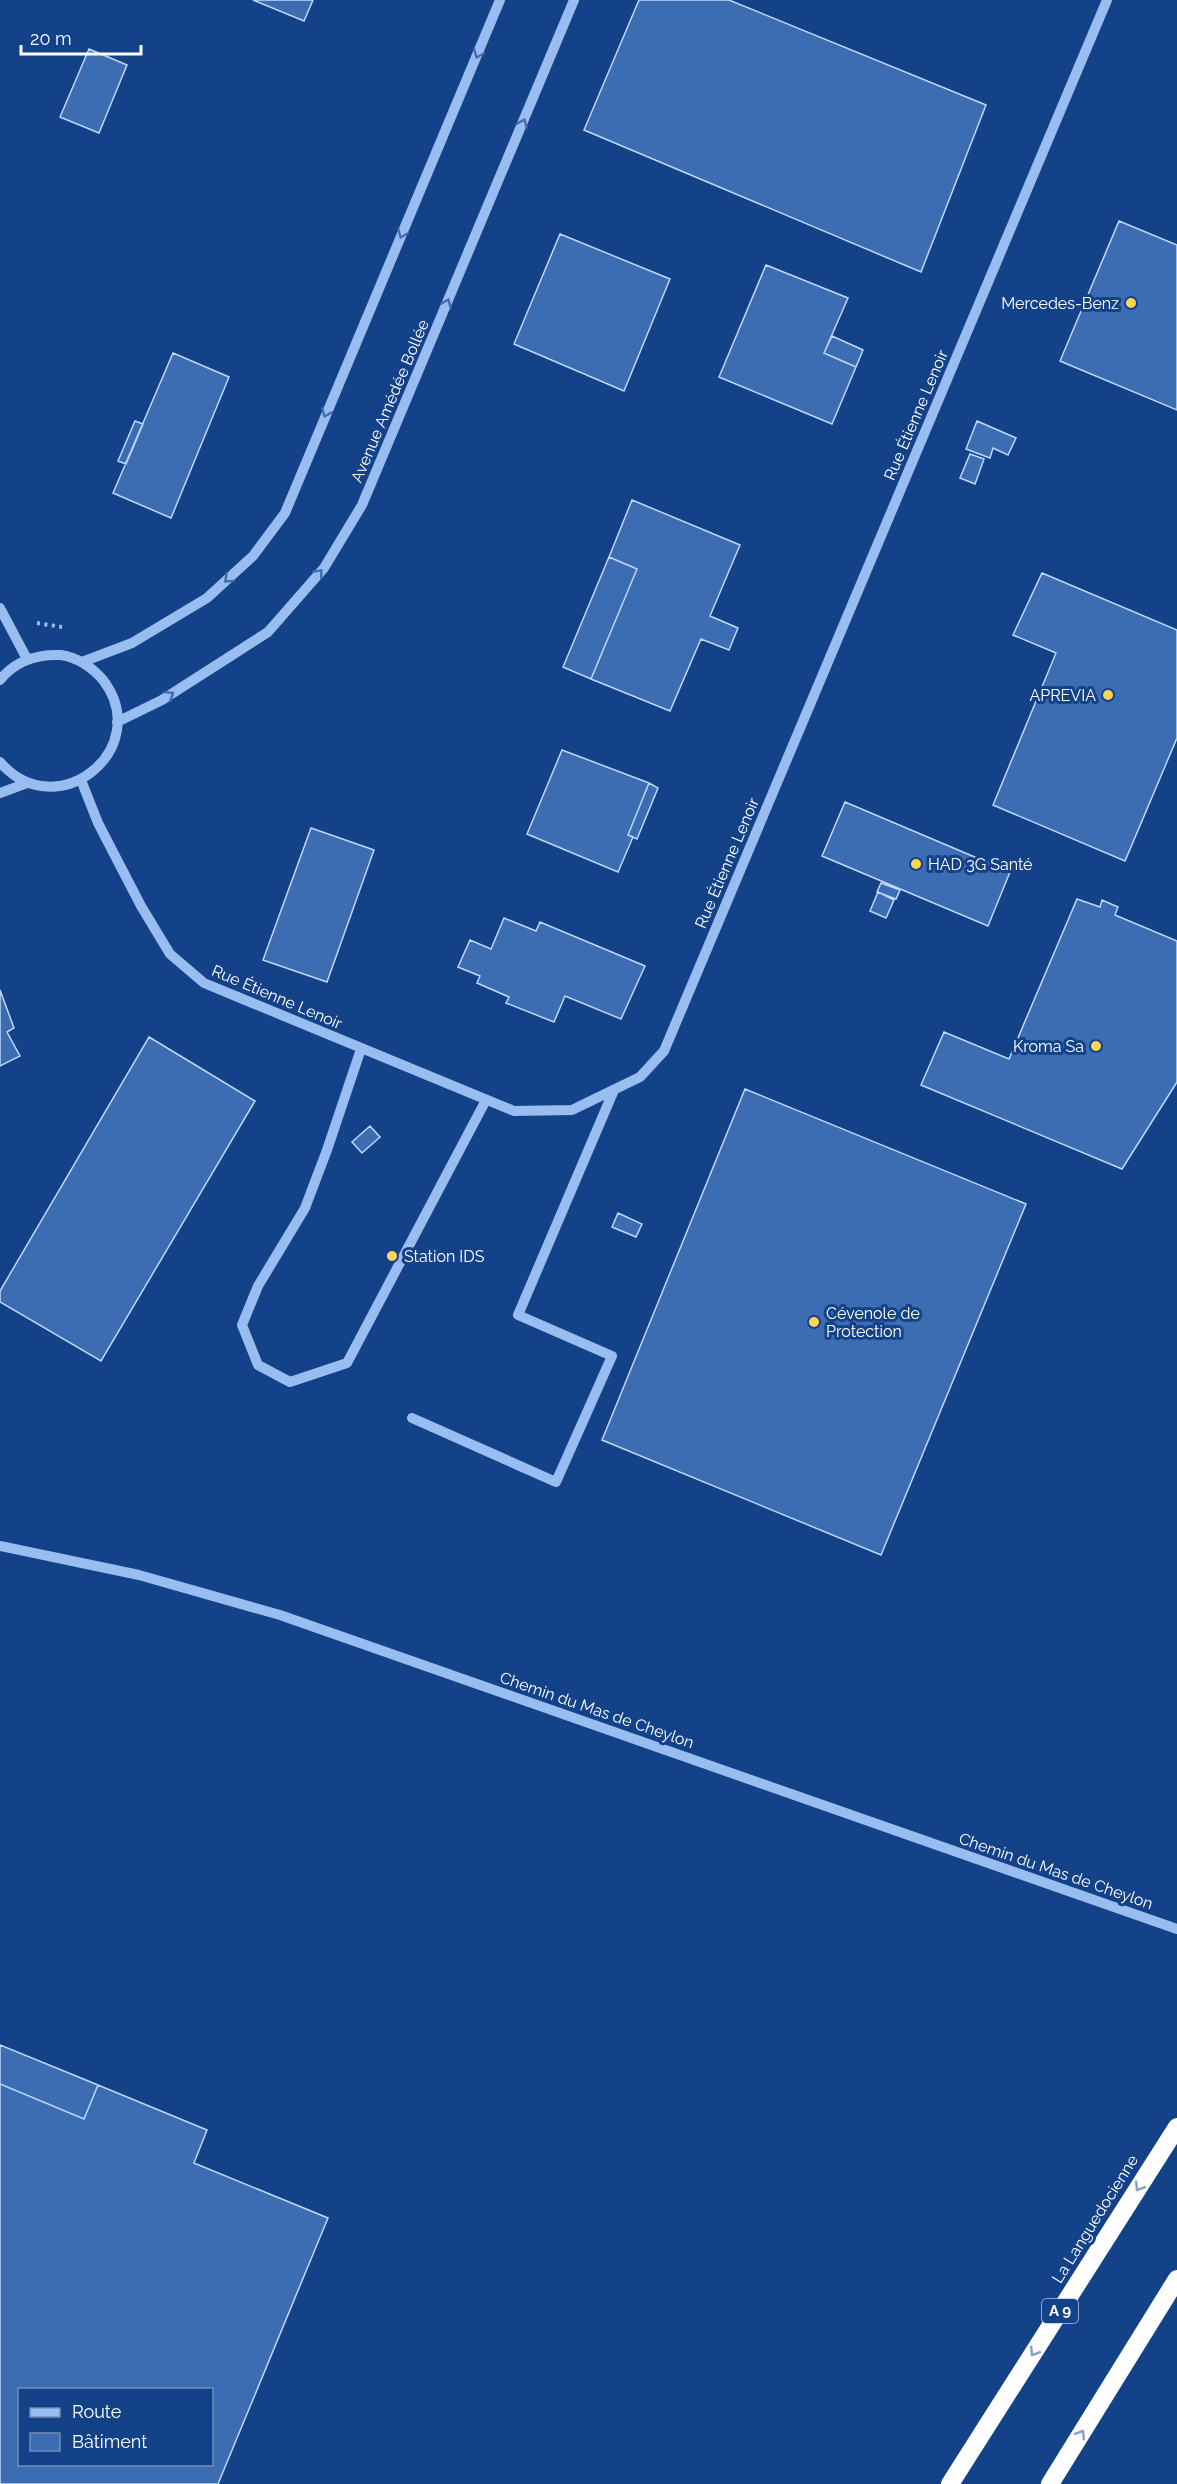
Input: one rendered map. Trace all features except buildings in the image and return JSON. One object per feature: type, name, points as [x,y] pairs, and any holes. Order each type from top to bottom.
[{"type":"highway","name":"La Languedocienne","points":[[950,2484],[1177,2127]]},
{"type":"highway","points":[[1050,2484],[1177,2279]]},
{"type":"street","points":[[82,662],[132,643],[207,598],[254,555],[285,513],[500,0]]},
{"type":"street","name":"Avenue Amédée Bollée","points":[[117,722],[162,700],[268,632],[324,568],[362,505],[574,0]]},
{"type":"street","name":"Rue Étienne Lenoir","points":[[81,780],[98,823],[141,906],[170,954],[204,983],[514,1111],[572,1110],[640,1077],[664,1051],[1107,0]]},
{"type":"street","points":[[0,608],[27,659]]},
{"type":"street","points":[[0,680],[7,671],[27,659],[45,655],[64,656],[82,662],[97,672],[108,687],[115,703],[117,722],[115,739],[108,756],[96,770],[81,780],[64,786],[45,787],[27,783],[8,771],[0,762]]},
{"type":"street","points":[[0,793],[27,783]]},
{"type":"street","points":[[361,1048],[305,1208],[258,1286],[243,1325],[258,1365],[290,1382],[346,1363],[486,1100]]},
{"type":"street","points":[[412,1418],[556,1482],[612,1356],[518,1315],[614,1090]]},
{"type":"street","name":"Chemin du Mas de Cheylon","points":[[0,1546],[139,1575],[280,1615],[1172,1927]]},
{"type":"path","points":[[11,630],[40,622],[71,629]]},
{"type":"place","name":"Mercedes-Benz","points":[[1131,303]]},
{"type":"place","name":"APREVIA","points":[[1108,695]]},
{"type":"place","name":"HAD 3G Santé","points":[[916,864]]},
{"type":"place","name":"Kroma Sa","points":[[1096,1046]]},
{"type":"place","name":"Station IDS","points":[[392,1256]]},
{"type":"place","name":"Cévenole de Protection","points":[[814,1322]]}]
